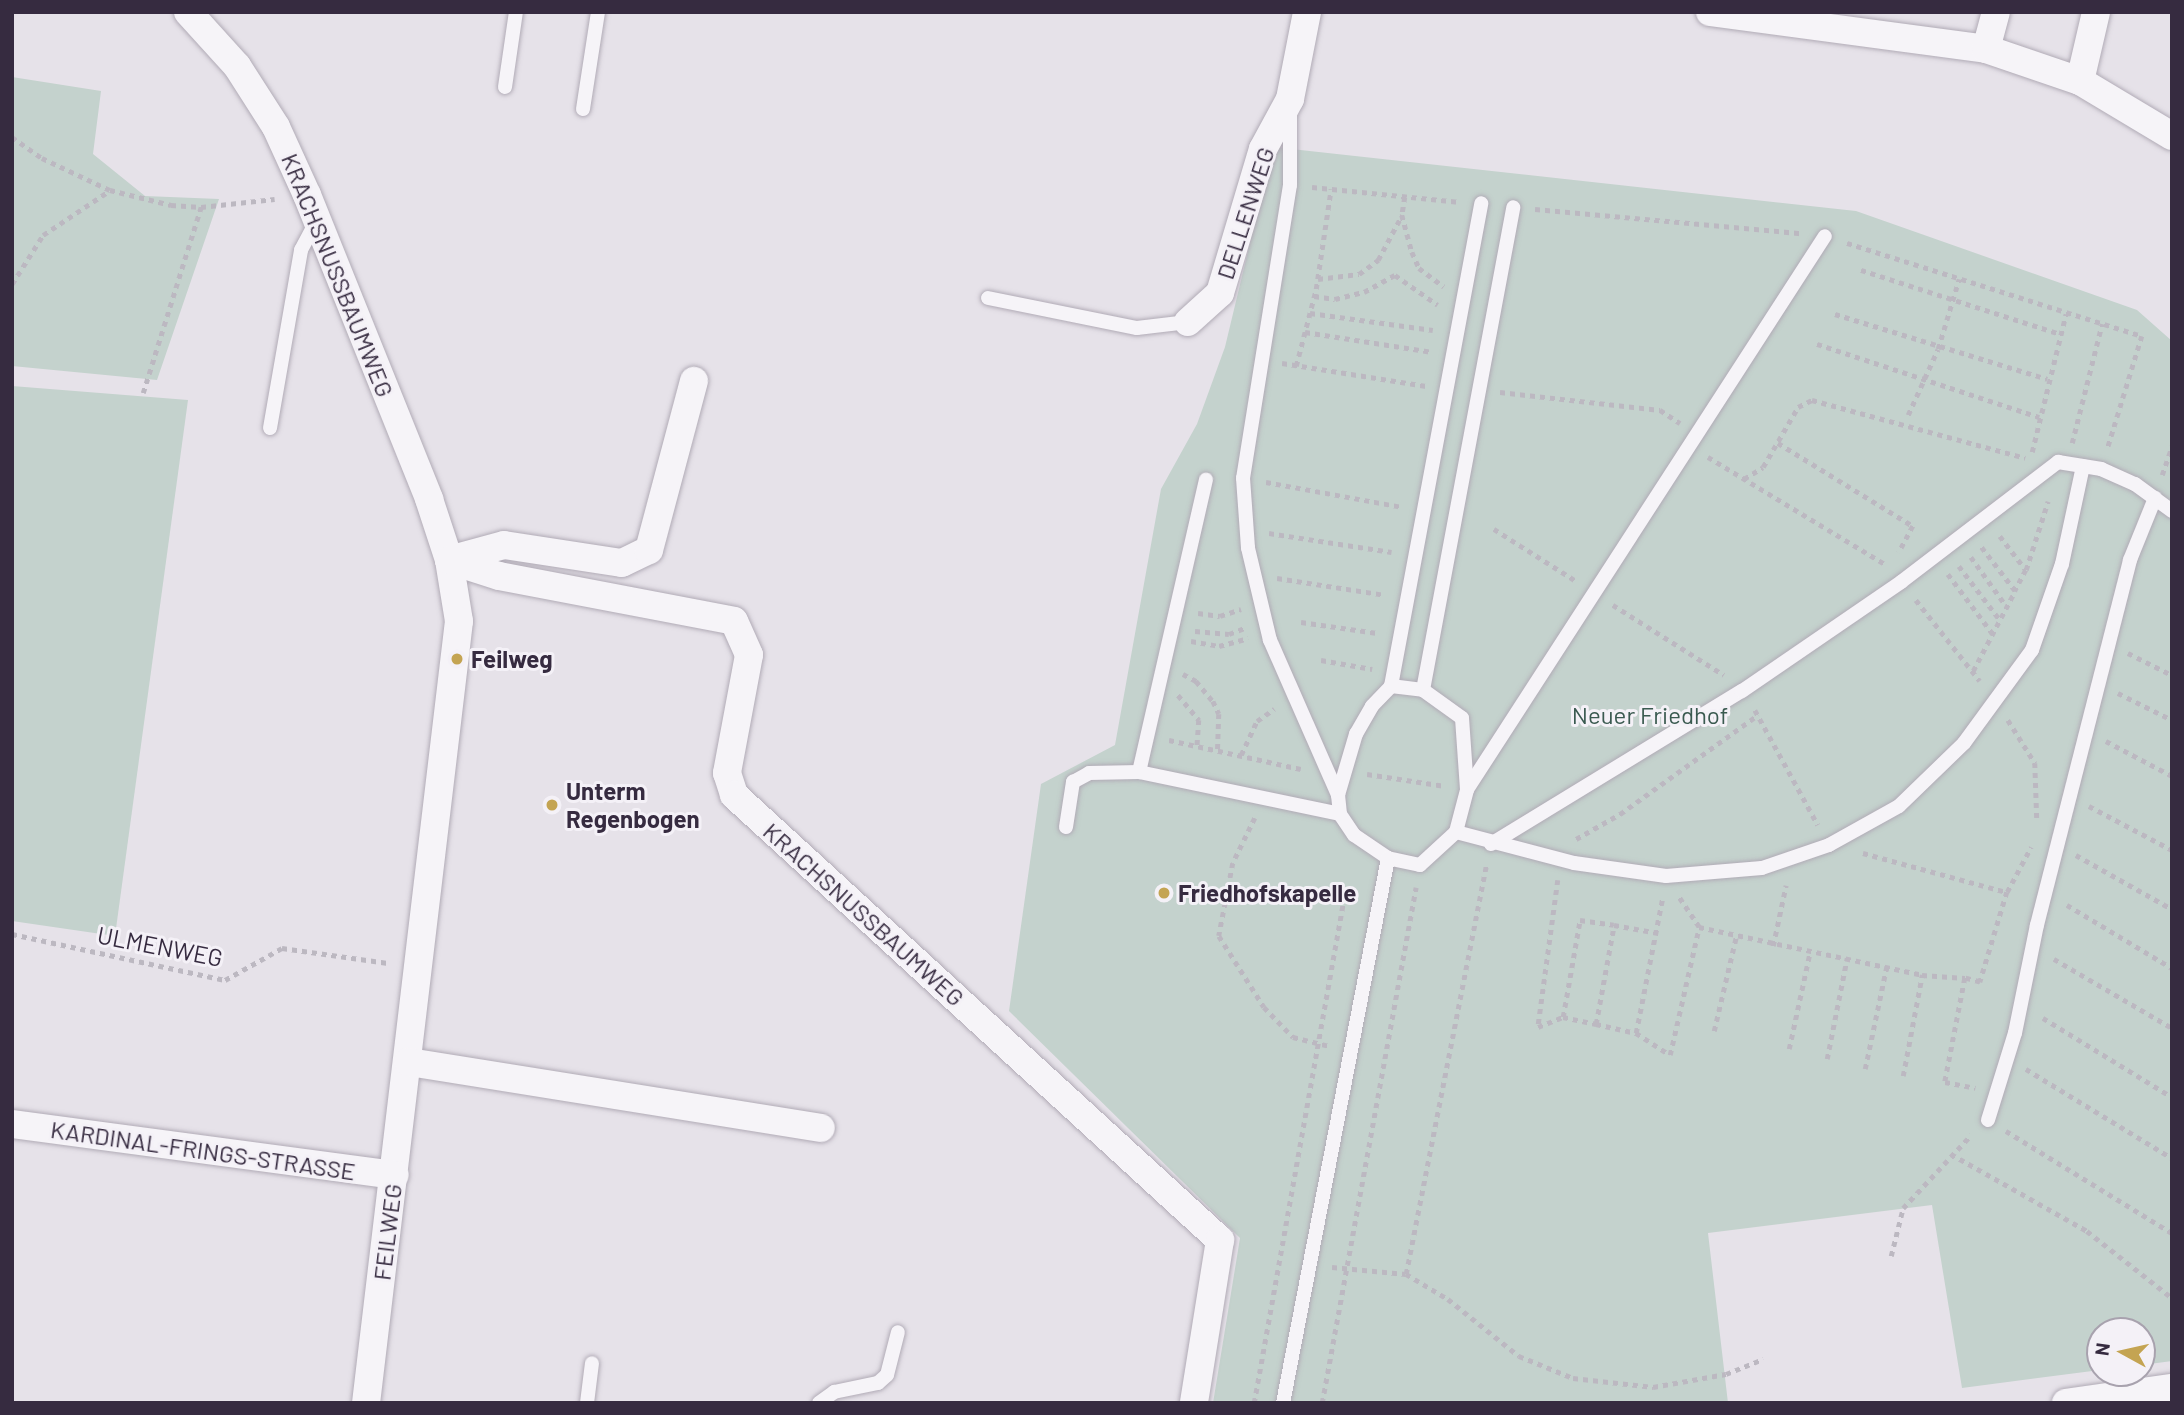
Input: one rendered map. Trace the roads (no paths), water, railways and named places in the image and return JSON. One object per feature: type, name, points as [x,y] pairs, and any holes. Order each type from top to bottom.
[{"type":"street","name":"KRACHSNUSSBAUMWEG","points":[[188,12],[237,66],[276,127],[312,207],[449,560],[499,576],[734,621],[749,655],[727,773],[734,794],[1220,1240],[1194,1403]]},
{"type":"street","name":"DELLENWEG","points":[[1188,322],[1220,293],[1263,149],[1290,99],[1307,12]]},
{"type":"street","points":[[1710,12],[1986,49],[2080,80],[2172,136]]},
{"type":"street","points":[[1986,49],[1996,12]]},
{"type":"street","points":[[2080,80],[2096,12]]},
{"type":"street","points":[[449,560],[504,545],[622,563],[649,550],[694,381]]},
{"type":"street","name":"FEILWEG","points":[[366,1403],[457,659],[459,621],[449,560]]},
{"type":"street","points":[[409,1062],[821,1128]]},
{"type":"street","name":"KARDINAL-FRINGS-STRASSE","points":[[12,1124],[395,1175]]},
{"type":"street","points":[[2066,1403],[2172,1388]]},
{"type":"lane","points":[[505,87],[516,12]]},
{"type":"lane","points":[[583,109],[598,12]]},
{"type":"lane","points":[[1290,99],[1294,149],[1290,185],[1243,478],[1248,530],[1255,578],[1266,624],[1338,795],[1340,814],[1354,835],[1388,858],[1420,865],[1456,832],[1467,790],[1825,236]]},
{"type":"lane","points":[[1338,795],[1356,734],[1392,679],[1481,203]]},
{"type":"lane","points":[[270,428],[301,250],[312,207]]},
{"type":"lane","points":[[1423,690],[1476,392],[1513,207]]},
{"type":"lane","points":[[988,298],[1137,328],[1188,322]]},
{"type":"lane","points":[[1491,844],[1742,691],[1900,582],[2062,463],[2101,469],[2155,498],[2172,511]]},
{"type":"lane","points":[[1456,832],[1545,857],[1666,876],[1762,868],[1829,845],[1899,806],[1964,743],[2032,650],[2062,564],[2083,466]]},
{"type":"lane","points":[[1139,772],[1206,480]]},
{"type":"lane","points":[[1988,1120],[2008,1058],[2045,892],[2130,561],[2155,498]]},
{"type":"lane","points":[[1392,679],[1423,690],[1460,713],[1467,790]]},
{"type":"lane","points":[[1066,827],[1073,782],[1089,773],[1139,772],[1263,802],[1340,814]]},
{"type":"lane","points":[[1283,1403],[1388,858]]},
{"type":"lane","points":[[819,1403],[835,1392],[878,1383],[887,1375],[898,1332]]},
{"type":"lane","points":[[587,1403],[592,1363]]},
{"type":"place","name":"Feilweg","points":[[457,659]]},
{"type":"place","name":"Unterm Regenbogen","points":[[552,805]]},
{"type":"place","name":"Friedhofskapelle","points":[[1164,893]]},
{"type":"park label","name":"Neuer Friedhof","points":[[1650,715]]}]
